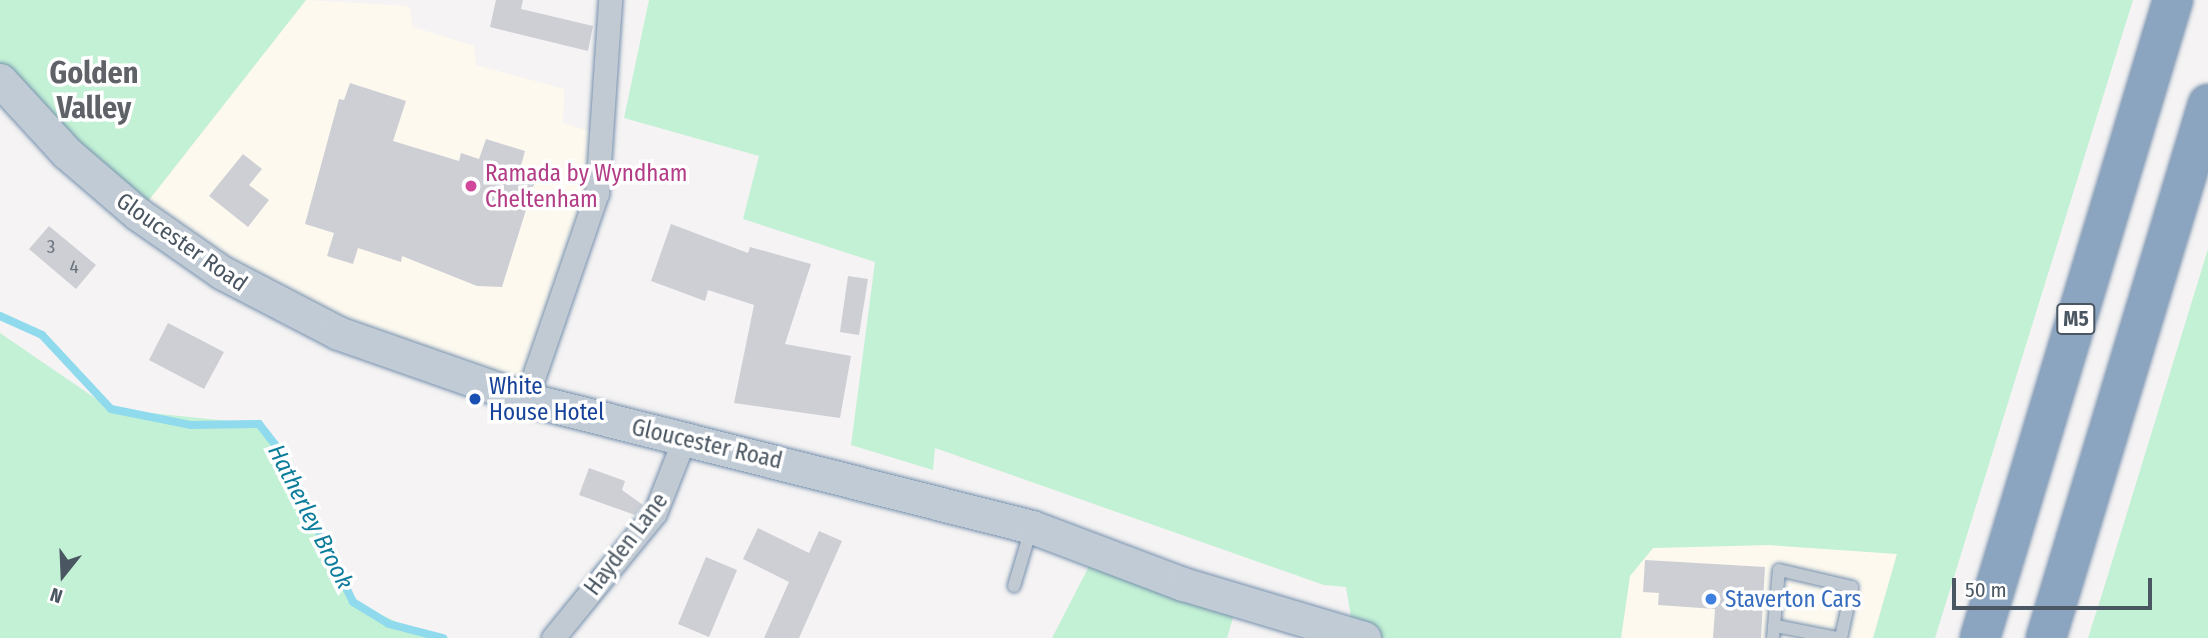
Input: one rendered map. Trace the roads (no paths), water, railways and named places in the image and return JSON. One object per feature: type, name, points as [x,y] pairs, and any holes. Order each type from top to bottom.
[{"type":"highway","name":"M5","points":[[1980,638],[2173,0]]},
{"type":"highway","points":[[2046,638],[2208,104]]},
{"type":"main road","name":"Gloucester Road","points":[[0,80],[100,183],[220,272],[338,333],[526,399],[683,442],[846,476],[1032,527],[1183,584],[1364,638]]},
{"type":"street","points":[[526,399],[597,193],[610,0]]},
{"type":"street","name":"Hayden Lane","points":[[553,638],[655,513],[683,442]]},
{"type":"lane","points":[[1014,586],[1032,527]]},
{"type":"lane","points":[[1779,570],[1852,587],[1839,638],[1774,632],[1779,570]]},
{"type":"waterway","name":"Hatherley Brook","points":[[0,316],[42,335],[111,409],[191,425],[259,424],[278,448],[353,602],[389,624],[443,638]]},
{"type":"place","name":"Ramada by Wyndham Cheltenham","points":[[471,186]]},
{"type":"place","name":"White House Hotel","points":[[475,399]]},
{"type":"place","name":"Staverton Cars","points":[[1711,599]]},
{"type":"district","name":"Golden Valley","points":[[94,90]]}]
